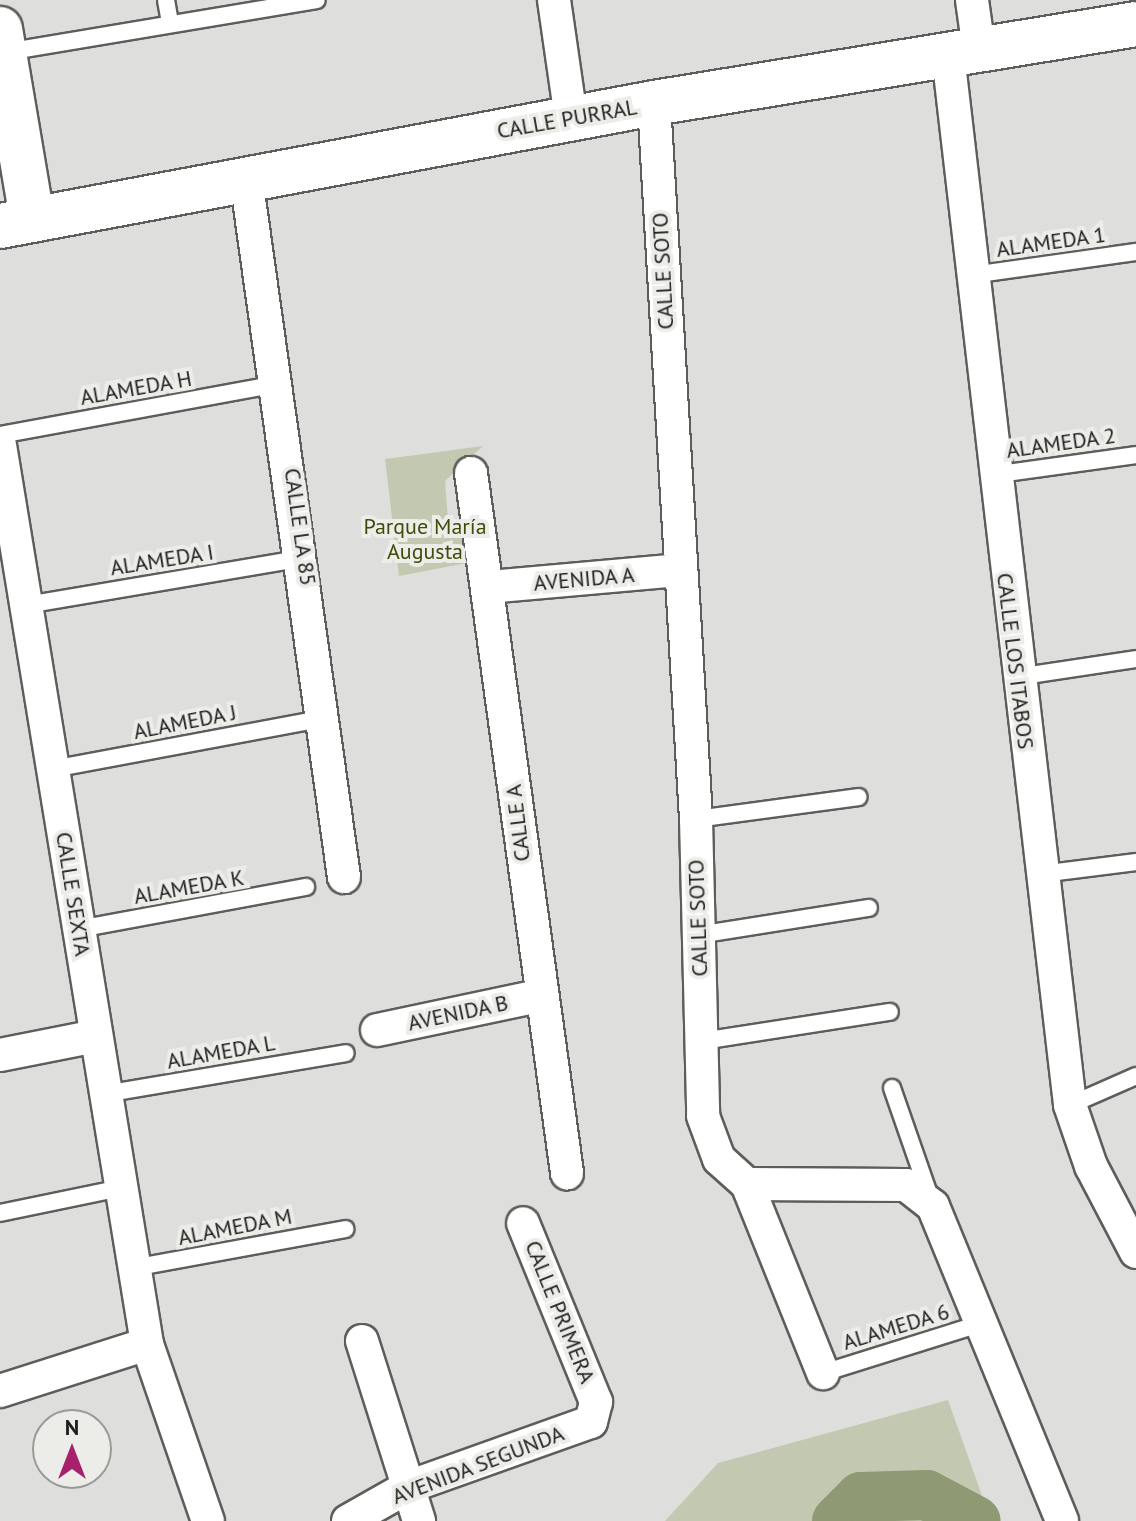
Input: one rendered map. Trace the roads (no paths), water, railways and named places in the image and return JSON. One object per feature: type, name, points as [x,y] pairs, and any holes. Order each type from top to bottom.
[{"type":"street","points":[[554,0],[571,118]]},
{"type":"street","name":"CALLE LOS ITABOS","points":[[972,0],[963,52],[972,275],[992,475],[1070,1105],[1091,1166],[1136,1252]]},
{"type":"street","name":"CALLE PURRAL","points":[[16,223],[654,103],[1136,24]]},
{"type":"street","points":[[1,45],[16,223]]},
{"type":"street","name":"CALLE SOTO","points":[[654,103],[696,819],[703,1116],[719,1159],[747,1184]]},
{"type":"street","name":"CALLE LA 85","points":[[246,178],[305,558],[344,877]]},
{"type":"street","name":"CALLE SEXTA","points":[[0,445],[147,1344],[208,1521]]},
{"type":"street","name":"CALLE A","points":[[471,473],[489,587],[539,996],[567,1173]]},
{"type":"street","name":"AVENIDA A","points":[[489,587],[679,570]]},
{"type":"street","name":"AVENIDA B","points":[[377,1030],[539,996]]},
{"type":"street","points":[[0,1055],[96,1036]]},
{"type":"street","points":[[823,1373],[747,1184],[906,1185],[933,1206],[1062,1521]]},
{"type":"street","name":"CALLE PRIMERA","points":[[523,1223],[596,1402]]},
{"type":"street","points":[[362,1341],[419,1521]]},
{"type":"street","points":[[0,1391],[147,1344]]},
{"type":"street","name":"AVENIDA SEGUNDA","points":[[348,1521],[408,1487],[591,1422],[596,1402]]},
{"type":"lane","points":[[166,0],[170,23]]},
{"type":"lane","points":[[1,45],[317,0]]},
{"type":"lane","name":"ALAMEDA 1","points":[[972,275],[1136,252]]},
{"type":"lane","name":"ALAMEDA H","points":[[0,435],[279,384]]},
{"type":"lane","name":"ALAMEDA 2","points":[[992,475],[1136,455]]},
{"type":"lane","name":"ALAMEDA I","points":[[26,605],[305,558]]},
{"type":"lane","points":[[1017,677],[1136,659]]},
{"type":"lane","name":"ALAMEDA J","points":[[53,769],[325,718]]},
{"type":"lane","points":[[696,819],[859,797]]},
{"type":"lane","points":[[1041,874],[1136,862]]},
{"type":"lane","name":"ALAMEDA K","points":[[79,929],[306,887]]},
{"type":"lane","points":[[698,935],[869,908]]},
{"type":"lane","points":[[702,1041],[890,1012]]},
{"type":"lane","name":"ALAMEDA L","points":[[104,1094],[346,1053]]},
{"type":"lane","points":[[1070,1105],[1136,1076]]},
{"type":"lane","points":[[892,1088],[933,1206]]},
{"type":"lane","points":[[0,1213],[121,1188]]},
{"type":"lane","name":"ALAMEDA M","points":[[133,1268],[345,1229]]},
{"type":"lane","name":"ALAMEDA 6","points":[[823,1373],[983,1323]]},
{"type":"waterway","points":[[837,1521],[861,1497],[927,1495],[976,1521]]},
{"type":"park label","name":"Parque María Augusta","points":[[425,538]]}]
